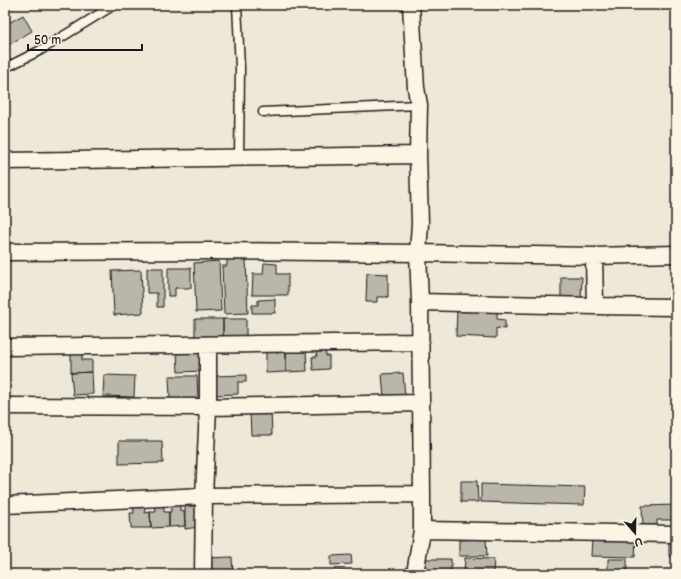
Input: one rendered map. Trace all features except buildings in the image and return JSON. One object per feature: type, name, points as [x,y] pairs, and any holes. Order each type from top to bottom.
[{"type":"street","points":[[411,5],[415,80],[419,105],[418,155],[420,223],[418,252],[422,494],[422,530],[415,574]]},
{"type":"street","points":[[5,161],[418,155]]},
{"type":"street","points":[[5,252],[418,252],[594,256],[676,254]]},
{"type":"street","points":[[594,256],[595,306]]},
{"type":"street","points":[[420,302],[676,307]]},
{"type":"street","points":[[5,347],[208,346],[420,342]]},
{"type":"street","points":[[203,574],[204,496],[208,407],[208,346]]},
{"type":"street","points":[[5,406],[208,407],[421,403]]},
{"type":"street","points":[[5,505],[204,496],[422,494]]},
{"type":"street","points":[[422,530],[676,534]]},
{"type":"lane","points":[[5,68],[38,51],[114,5]]},
{"type":"lane","points":[[237,5],[240,68],[239,158]]},
{"type":"lane","points":[[263,112],[419,105]]}]
